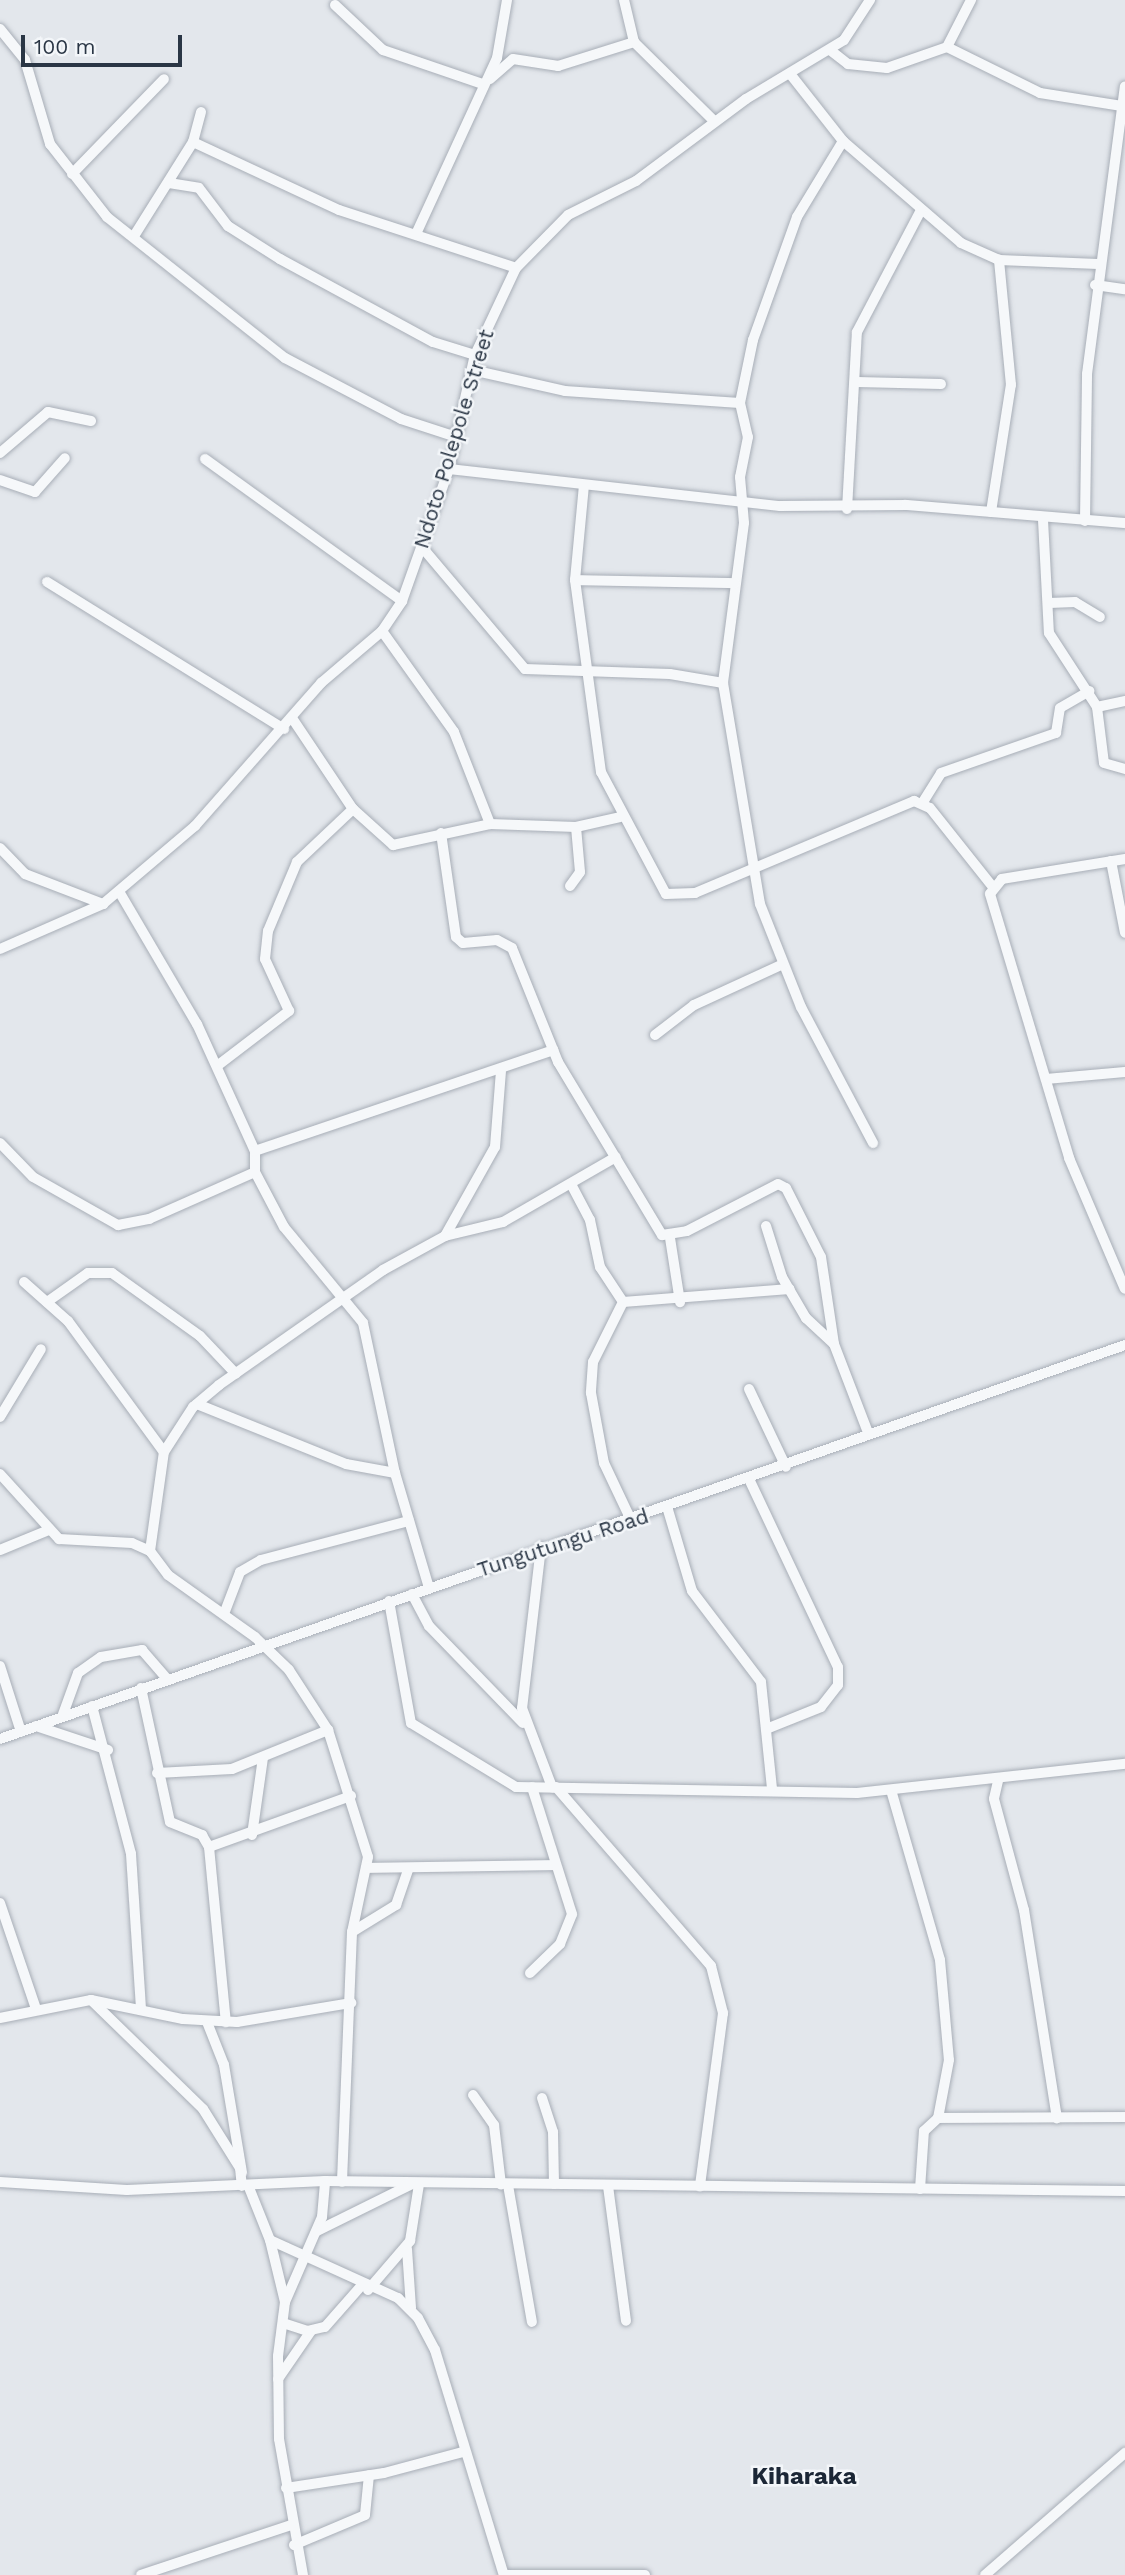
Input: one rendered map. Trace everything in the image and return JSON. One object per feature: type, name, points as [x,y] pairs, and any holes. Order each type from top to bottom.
[{"type":"street","points":[[416,233],[497,58],[507,0]]},
{"type":"street","points":[[624,0],[634,42],[715,121]]},
{"type":"street","name":"Ndoto Polepole Street","points":[[0,949],[120,894],[214,807],[350,655],[382,631],[402,601],[449,469],[453,436],[475,355],[516,268],[553,226],[667,161],[715,121],[830,50],[855,32],[870,0]]},
{"type":"street","points":[[830,50],[848,64],[887,68],[947,47],[971,0]]},
{"type":"street","points":[[335,5],[383,50],[482,88]]},
{"type":"street","points":[[0,29],[25,60],[46,136],[92,202],[285,358],[401,419],[453,436]]},
{"type":"street","points":[[482,88],[513,59],[558,66],[634,42]]},
{"type":"street","points":[[947,47],[1040,93],[1122,106]]},
{"type":"street","points":[[791,75],[843,141],[961,243],[999,260],[1098,264]]},
{"type":"street","points":[[72,174],[164,79]]},
{"type":"street","points":[[1085,521],[1095,285],[1121,146],[1125,86]]},
{"type":"street","points":[[134,236],[193,142],[201,112]]},
{"type":"street","points":[[843,141],[785,243],[740,403],[748,437],[738,502],[744,523],[723,683],[753,868],[783,964],[873,1143]]},
{"type":"street","points":[[193,142],[339,210],[416,233],[516,268]]},
{"type":"street","points":[[169,183],[199,188],[228,226],[280,259],[433,342],[475,355]]},
{"type":"street","points":[[847,509],[848,419],[857,382],[863,314],[921,210]]},
{"type":"street","points":[[991,512],[1011,385],[999,260]]},
{"type":"street","points":[[1095,285],[1125,289]]},
{"type":"street","points":[[472,370],[565,391],[740,403]]},
{"type":"street","points":[[857,382],[941,384]]},
{"type":"street","points":[[0,453],[48,412],[90,421]]},
{"type":"street","points":[[0,480],[35,492],[65,458]]},
{"type":"street","points":[[205,459],[402,601]]},
{"type":"street","points":[[449,469],[584,485],[685,491],[738,502],[847,509],[906,505],[991,512],[1043,520],[1125,523]]},
{"type":"street","points":[[584,485],[575,580],[601,772],[620,817],[673,897],[753,868],[884,811],[923,802],[941,773],[1056,733],[1060,708],[1089,691]]},
{"type":"street","points":[[1043,520],[1049,633],[1089,691],[1097,708],[1104,763],[1125,769]]},
{"type":"street","points":[[421,546],[526,669],[587,675],[670,674],[723,683]]},
{"type":"street","points":[[575,580],[735,583]]},
{"type":"street","points":[[47,582],[284,729]]},
{"type":"street","points":[[1049,603],[1075,602],[1100,617]]},
{"type":"street","points":[[382,631],[454,732],[490,824]]},
{"type":"street","points":[[1097,708],[1125,701]]},
{"type":"street","points":[[292,718],[353,808],[393,845],[490,824],[576,827],[620,817]]},
{"type":"street","points":[[923,802],[992,886],[991,904],[1092,1221],[1125,1289]]},
{"type":"street","points":[[217,1066],[289,1011],[265,959],[268,931],[297,862],[353,808]]},
{"type":"street","points":[[570,886],[580,872],[576,827]]},
{"type":"street","points":[[441,833],[456,937],[463,943],[497,940],[512,948],[552,1050],[662,1235],[670,1238],[778,1184],[786,1188],[821,1257],[834,1344],[869,1435]]},
{"type":"street","points":[[0,848],[25,874],[103,904]]},
{"type":"street","points":[[992,886],[1125,859]]},
{"type":"street","points":[[1111,861],[1125,933]]},
{"type":"street","points":[[120,894],[217,1066],[255,1151],[255,1172],[285,1227],[344,1296],[363,1323],[395,1473],[429,1588]]},
{"type":"street","points":[[655,1035],[694,1004],[783,964]]},
{"type":"street","points":[[255,1151],[501,1071],[552,1050]]},
{"type":"street","points":[[445,1236],[495,1147],[501,1071]]},
{"type":"street","points":[[1046,1079],[1125,1072]]},
{"type":"street","points":[[0,1143],[33,1177],[118,1225],[149,1219],[255,1172]]},
{"type":"street","points":[[150,1551],[164,1452],[197,1404],[344,1296],[445,1236],[503,1222],[616,1157]]},
{"type":"street","points":[[571,1184],[590,1220],[600,1267],[623,1302]]},
{"type":"street","points":[[766,1226],[789,1289],[806,1318],[834,1344]]},
{"type":"street","points":[[670,1238],[680,1302]]},
{"type":"street","points":[[47,1302],[88,1273],[112,1273],[200,1336],[236,1374]]},
{"type":"street","points":[[24,1282],[47,1302],[107,1368],[164,1452]]},
{"type":"street","points":[[623,1302],[680,1302],[789,1289]]},
{"type":"street","points":[[623,1302],[593,1362],[591,1393],[604,1463],[631,1520]]},
{"type":"street","name":"Tungutungu Road","points":[[0,1739],[541,1547],[668,1510],[869,1435],[1125,1345]]},
{"type":"street","points":[[0,1417],[41,1349]]},
{"type":"street","points":[[749,1389],[786,1467]]},
{"type":"street","points":[[197,1404],[346,1464],[395,1473]]},
{"type":"street","points":[[0,1474],[49,1530],[70,1543],[132,1543],[150,1551],[168,1575],[265,1646],[302,1686],[328,1730],[364,1832],[366,1868],[352,1932],[342,2182]]},
{"type":"street","points":[[749,1479],[838,1667],[838,1685],[821,1707],[769,1728]]},
{"type":"street","points":[[668,1510],[687,1579],[761,1682],[769,1728],[772,1788]]},
{"type":"street","points":[[224,1614],[240,1572],[261,1560],[409,1521]]},
{"type":"street","points":[[0,1550],[49,1530]]},
{"type":"street","points":[[523,1723],[541,1547]]},
{"type":"street","points":[[412,1594],[429,1626],[523,1723],[554,1787],[712,1966],[723,2013],[700,2186]]},
{"type":"street","points":[[389,1601],[411,1723],[464,1751],[502,1783],[532,1787],[891,1790],[998,1781],[1125,1765]]},
{"type":"street","points":[[62,1717],[78,1673],[101,1657],[142,1650],[167,1679]]},
{"type":"street","points":[[0,1666],[22,1732]]},
{"type":"street","points":[[141,1688],[157,1773],[170,1822],[202,1835],[209,1847],[226,2022]]},
{"type":"street","points":[[92,1706],[108,1750],[131,1854],[141,2008]]},
{"type":"street","points":[[36,1726],[108,1750]]},
{"type":"street","points":[[157,1773],[232,1769],[328,1730]]},
{"type":"street","points":[[252,1835],[263,1758]]},
{"type":"street","points":[[998,1781],[994,1799],[1024,1910],[1056,2118]]},
{"type":"street","points":[[530,1973],[571,1927],[572,1914],[554,1864],[532,1787]]},
{"type":"street","points":[[891,1790],[940,1960],[948,2060],[938,2118],[924,2131],[920,2189]]},
{"type":"street","points":[[209,1847],[252,1835],[351,1796]]},
{"type":"street","points":[[366,1868],[554,1864]]},
{"type":"street","points":[[352,1932],[397,1905],[409,1868]]},
{"type":"street","points":[[0,1903],[36,2009]]},
{"type":"street","points":[[91,2000],[203,2109],[242,2172]]},
{"type":"street","points":[[0,2018],[91,2000],[207,2022],[226,2022],[351,2003]]},
{"type":"street","points":[[207,2022],[224,2065],[245,2185],[270,2240],[285,2302],[278,2379],[286,2488],[294,2545],[303,2575]]},
{"type":"street","points":[[472,2095],[494,2125],[532,2322]]},
{"type":"street","points":[[542,2098],[552,2132],[554,2184]]},
{"type":"street","points":[[938,2118],[1125,2117]]},
{"type":"street","points":[[285,2302],[309,2254],[317,2231],[325,2181]]},
{"type":"street","points":[[0,2182],[127,2190],[325,2181],[1125,2191]]},
{"type":"street","points":[[317,2231],[416,2184]]},
{"type":"street","points":[[416,2184],[407,2249],[411,2308],[435,2350],[463,2452],[504,2575],[645,2575]]},
{"type":"street","points":[[608,2186],[626,2320]]},
{"type":"street","points":[[270,2240],[309,2254],[365,2288],[411,2308]]},
{"type":"street","points":[[278,2379],[311,2330],[333,2321],[407,2249]]},
{"type":"street","points":[[283,2323],[311,2330]]},
{"type":"street","points":[[286,2488],[369,2475],[463,2452]]},
{"type":"street","points":[[985,2575],[1125,2453]]},
{"type":"street","points":[[294,2545],[365,2515],[369,2475]]},
{"type":"street","points":[[141,2575],[291,2525]]},
{"type":"district","name":"Kiharaka","points":[[804,2477]]}]
